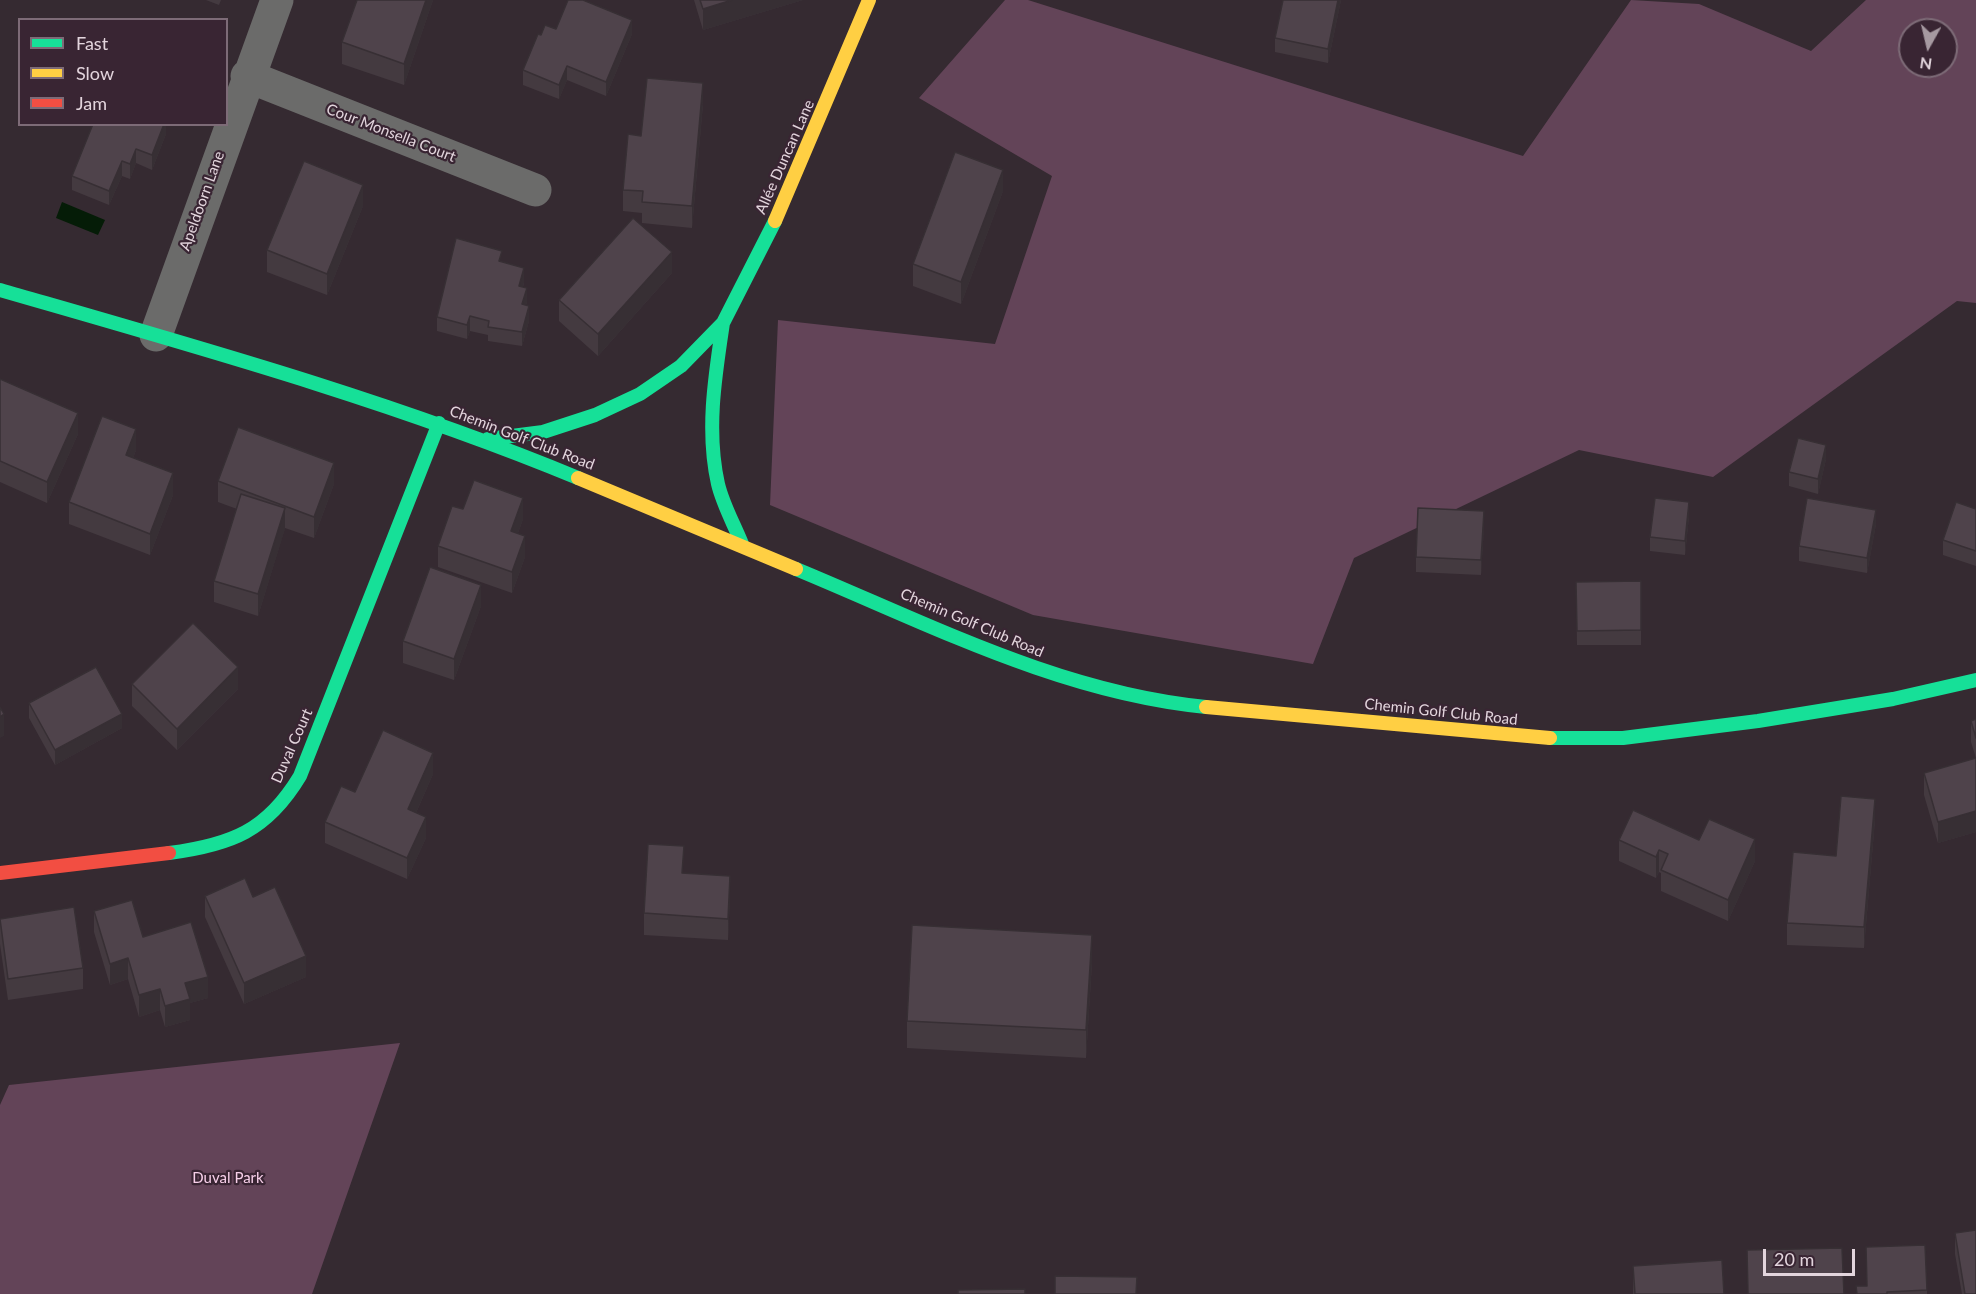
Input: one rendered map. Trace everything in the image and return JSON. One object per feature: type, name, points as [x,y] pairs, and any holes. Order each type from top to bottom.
[{"type":"street","name":"Apeldoorn Lane","points":[[156,335],[247,76],[277,0]]},
{"type":"street","name":"Allée Duncan Lane","points":[[723,323],[768,237],[869,0]]},
{"type":"street","name":"Cour Monsella Court","points":[[247,76],[535,190]]},
{"type":"street","name":"Chemin Golf Club Road","points":[[0,290],[156,335],[439,423],[742,544],[1052,674],[1115,693],[1178,704],[1536,738],[1623,738],[1814,712],[1893,699],[1976,681]]},
{"type":"street","points":[[486,440],[543,432],[595,416],[640,394],[681,366],[723,323]]},
{"type":"street","points":[[723,323],[715,380],[713,430],[718,484],[742,544]]},
{"type":"street","name":"Duval Court","points":[[0,873],[209,848],[238,839],[266,822],[286,801],[300,776],[439,423]]},
{"type":"green space","points":[[1005,0],[1028,0],[1523,156],[1631,0],[1699,4],[1811,51],[1866,0],[1976,0],[1976,303],[1957,301],[1713,477],[1579,450],[1354,558],[1313,664],[1033,615],[770,505],[778,320],[995,344],[1052,176],[919,98]]},
{"type":"green space","name":"Duval Park","points":[[400,1043],[312,1294],[0,1294],[0,1105],[9,1085]]},
{"type":"shaded area","points":[[62,202],[105,220],[98,235],[56,218]]},
{"type":"building","points":[[357,0],[426,0],[404,64],[342,42]]},
{"type":"building","points":[[568,0],[583,0],[632,20],[606,82],[567,66],[559,85],[523,70],[538,34],[541,35],[545,25],[556,29]]},
{"type":"building","points":[[700,0],[732,0],[703,9]]},
{"type":"building","points":[[1283,0],[1338,0],[1328,49],[1275,38]]},
{"type":"building","points":[[647,78],[703,83],[692,206],[642,202],[643,191],[623,190],[628,134],[641,136]]},
{"type":"building","points":[[92,126],[163,126],[152,155],[136,149],[130,164],[122,161],[109,191],[72,176]]},
{"type":"building","points":[[955,152],[1003,170],[961,282],[913,264]]},
{"type":"building","points":[[304,161],[363,185],[327,274],[267,250]]},
{"type":"building","points":[[633,218],[672,252],[598,334],[559,300]]},
{"type":"building","points":[[456,238],[502,251],[499,261],[524,268],[519,286],[527,288],[522,304],[529,306],[522,332],[488,327],[489,321],[470,316],[467,325],[437,317]]},
{"type":"building","points":[[0,379],[78,413],[47,482],[0,461]]},
{"type":"building","points":[[102,416],[136,429],[126,455],[173,473],[150,534],[69,502]]},
{"type":"building","points":[[238,427],[334,463],[314,517],[218,481]]},
{"type":"building","points":[[1798,438],[1826,445],[1818,479],[1789,472]]},
{"type":"building","points":[[474,480],[523,498],[511,531],[525,536],[512,572],[438,546],[452,506],[463,509]]},
{"type":"building","points":[[241,494],[285,508],[258,594],[214,581]]},
{"type":"building","points":[[1655,498],[1689,502],[1685,541],[1650,537]]},
{"type":"building","points":[[1807,498],[1876,510],[1867,558],[1799,546]]},
{"type":"building","points":[[1956,502],[1976,509],[1976,551],[1943,540]]},
{"type":"building","points":[[1418,508],[1484,511],[1481,560],[1416,557]]},
{"type":"building","points":[[430,567],[481,585],[454,659],[403,641]]},
{"type":"building","points":[[1641,581],[1641,630],[1577,631],[1576,582]]},
{"type":"building","points":[[193,623],[238,667],[177,729],[132,684]]},
{"type":"building","points":[[96,667],[122,714],[55,750],[29,703]]},
{"type":"building","points":[[1976,719],[1976,738],[1971,721]]},
{"type":"building","points":[[383,730],[433,753],[408,809],[426,817],[407,858],[325,822],[341,786],[355,792]]},
{"type":"building","points":[[1976,758],[1976,811],[1938,822],[1924,773]]},
{"type":"building","points":[[1841,796],[1875,799],[1864,927],[1787,923],[1793,852],[1836,856]]},
{"type":"building","points":[[1633,810],[1699,840],[1709,819],[1755,839],[1728,900],[1661,870],[1668,854],[1659,850],[1656,857],[1619,840]]},
{"type":"building","points":[[648,844],[684,846],[682,873],[730,876],[728,919],[644,913]]},
{"type":"building","points":[[245,878],[253,897],[275,887],[306,956],[244,983],[205,896]]},
{"type":"building","points":[[132,900],[143,937],[191,922],[208,977],[185,983],[190,999],[165,1006],[160,989],[139,995],[128,958],[110,964],[94,911]]},
{"type":"building","points":[[74,907],[83,968],[8,979],[0,919]]},
{"type":"building","points":[[912,925],[1092,935],[1086,1030],[907,1021]]},
{"type":"building","points":[[1976,1230],[1976,1294],[1965,1294],[1955,1233]]},
{"type":"building","points":[[1925,1245],[1927,1290],[1857,1294],[1856,1286],[1867,1286],[1866,1247]]},
{"type":"building","points":[[1842,1248],[1844,1294],[1748,1294],[1747,1250]]},
{"type":"building","points":[[1722,1260],[1724,1294],[1635,1294],[1633,1266]]},
{"type":"building","points":[[1055,1276],[1137,1277],[1136,1294],[1055,1294]]},
{"type":"building","points":[[1025,1289],[1025,1294],[958,1294],[958,1290]]},
{"type":"traffic: fast","points":[[488,439],[543,432],[595,415],[640,394],[681,366],[723,323],[775,221]]},
{"type":"traffic: fast","points":[[0,290],[365,399],[508,450],[578,478]]},
{"type":"traffic: fast","points":[[723,323],[713,404],[714,464],[720,492],[742,544]]},
{"type":"traffic: fast","points":[[169,853],[211,845],[245,832],[274,810],[300,776],[439,423]]},
{"type":"traffic: fast","points":[[796,569],[946,633],[1048,672],[1152,699],[1206,707]]},
{"type":"traffic: fast","points":[[1550,738],[1623,738],[1758,721],[1893,699],[1976,680]]},
{"type":"traffic: slow","points":[[775,221],[869,0]]},
{"type":"traffic: slow","points":[[578,478],[796,569]]},
{"type":"traffic: slow","points":[[1206,707],[1550,738]]},
{"type":"traffic: jam","points":[[0,873],[169,853]]}]
